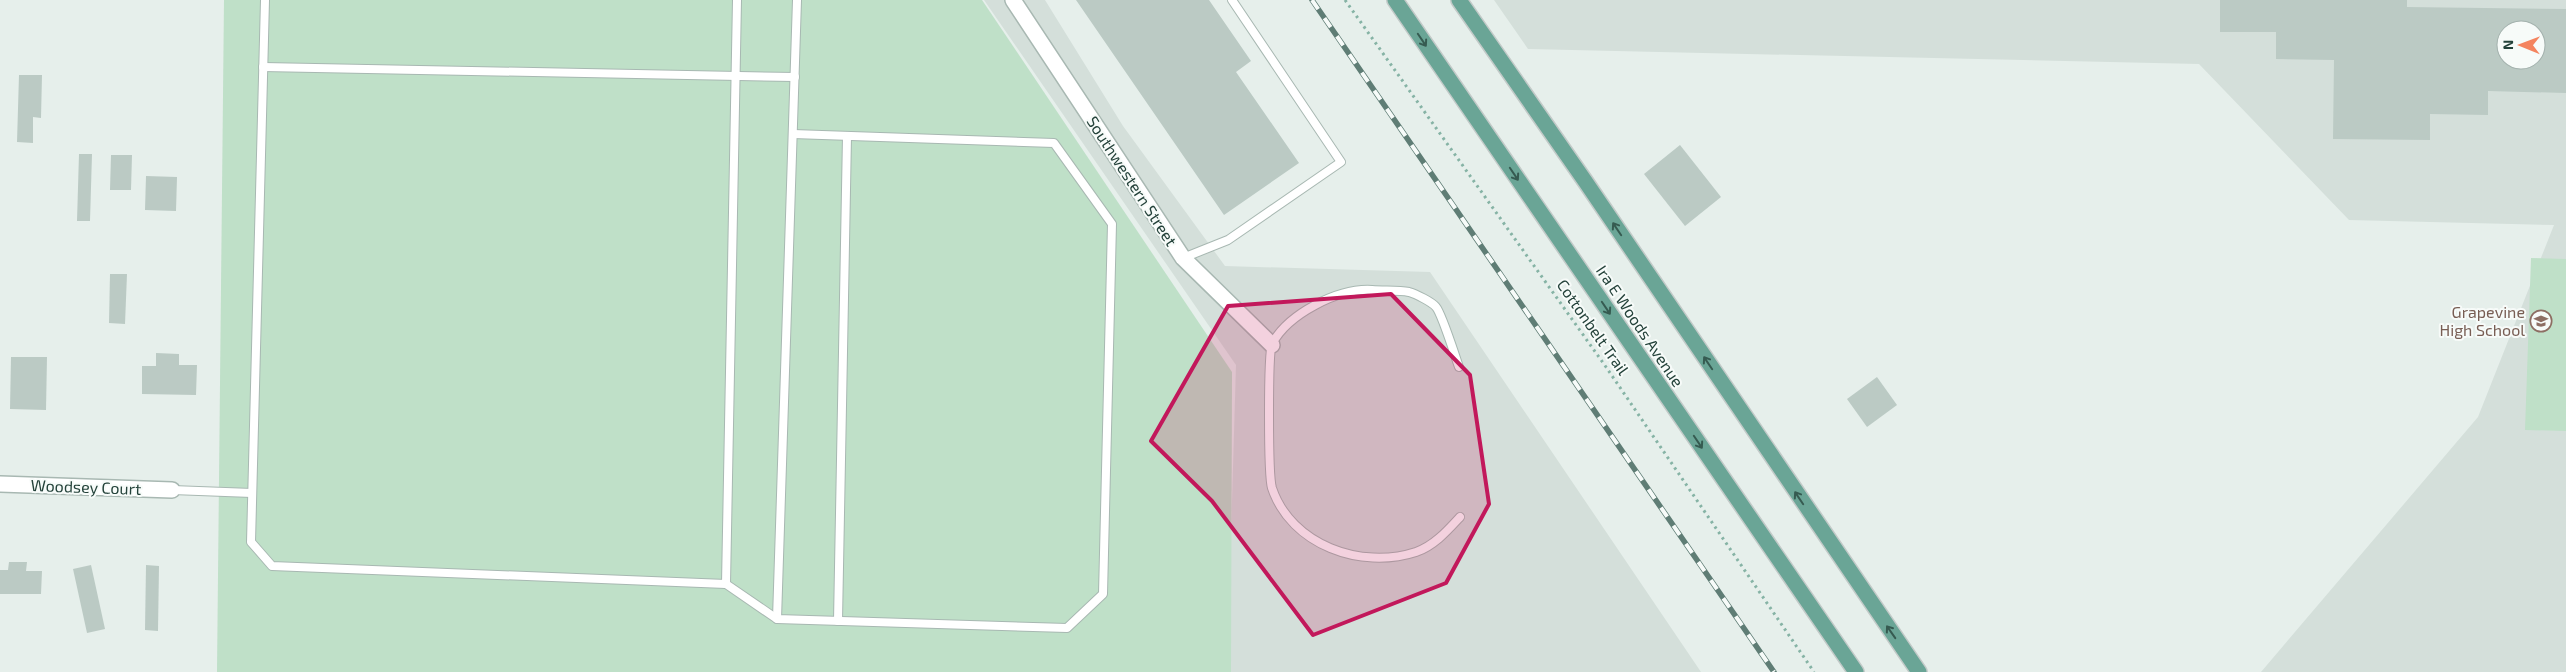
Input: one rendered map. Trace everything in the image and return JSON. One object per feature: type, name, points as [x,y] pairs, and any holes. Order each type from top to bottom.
[{"type":"main road","name":"Ira E Woods Avenue","points":[[1394,0],[1856,672]]},
{"type":"main road","points":[[1459,0],[1585,180],[1919,672]]},
{"type":"street","name":"Southwestern Street","points":[[1013,0],[1183,258],[1272,345]]},
{"type":"street","name":"Woodsey Court","points":[[0,484],[172,490]]},
{"type":"lane","points":[[265,0],[251,542],[272,566],[726,584],[777,619],[1067,628],[1103,594],[1112,224],[1054,143],[793,134]]},
{"type":"lane","points":[[726,584],[737,0]]},
{"type":"lane","points":[[777,619],[797,0]]},
{"type":"lane","points":[[1183,258],[1228,240],[1341,162],[1232,0]]},
{"type":"lane","points":[[263,67],[795,78]]},
{"type":"lane","points":[[838,621],[847,136]]},
{"type":"lane","points":[[1459,367],[1436,307],[1410,292],[1364,290],[1320,302],[1294,317],[1272,345],[1269,443],[1272,487],[1289,520],[1327,548],[1353,556],[1383,558],[1417,552],[1440,538],[1460,517]]},
{"type":"lane","points":[[172,490],[252,493]]},
{"type":"path","name":"Cottonbelt Trail","points":[[1345,0],[1606,367],[1814,672]]},
{"type":"highlighted area","points":[[1391,294],[1470,375],[1489,504],[1446,583],[1313,635],[1212,501],[1151,441],[1228,306]]},
{"type":"shaded area","points":[[984,0],[1045,0],[1123,126],[1225,266],[1430,272],[1701,672],[1227,672],[1236,365]]},
{"type":"shaded area","name":"Grapevine High School","points":[[1494,0],[2566,0],[2566,672],[2261,672],[2478,417],[2554,225],[2349,220],[2199,64],[1528,49]]},
{"type":"green space","points":[[224,0],[982,0],[1232,372],[1231,672],[217,672]]},
{"type":"green space","points":[[2531,258],[2566,259],[2566,431],[2525,430]]},
{"type":"building","points":[[1076,0],[1209,0],[1251,61],[1236,72],[1299,163],[1224,215]]},
{"type":"building","points":[[2220,0],[2407,0],[2407,7],[2566,9],[2566,93],[2488,91],[2488,115],[2430,114],[2430,140],[2333,139],[2334,60],[2276,59],[2276,32],[2220,32]]},
{"type":"building","points":[[19,75],[42,75],[41,118],[33,117],[33,143],[17,142]]},
{"type":"building","points":[[1680,145],[1721,197],[1685,226],[1644,174]]},
{"type":"building","points":[[79,154],[92,154],[90,221],[77,221]]},
{"type":"building","points":[[111,155],[132,155],[131,190],[110,190]]},
{"type":"building","points":[[146,176],[177,177],[176,211],[145,210]]},
{"type":"building","points":[[110,274],[127,274],[125,324],[109,323]]},
{"type":"building","points":[[156,353],[179,354],[179,365],[197,365],[196,395],[142,394],[142,366],[156,366]]},
{"type":"building","points":[[11,357],[47,357],[46,410],[10,409]]},
{"type":"building","points":[[1877,377],[1897,405],[1867,427],[1847,399]]},
{"type":"building","points":[[9,562],[27,562],[26,571],[42,571],[41,594],[0,594],[0,570],[8,570]]},
{"type":"building","points":[[91,565],[105,629],[87,633],[73,569]]},
{"type":"building","points":[[146,565],[159,566],[158,631],[145,630]]},
{"type":"railway","points":[[1312,0],[1774,672]]},
{"type":"place","name":"Grapevine High School","points":[[2541,321]]}]
